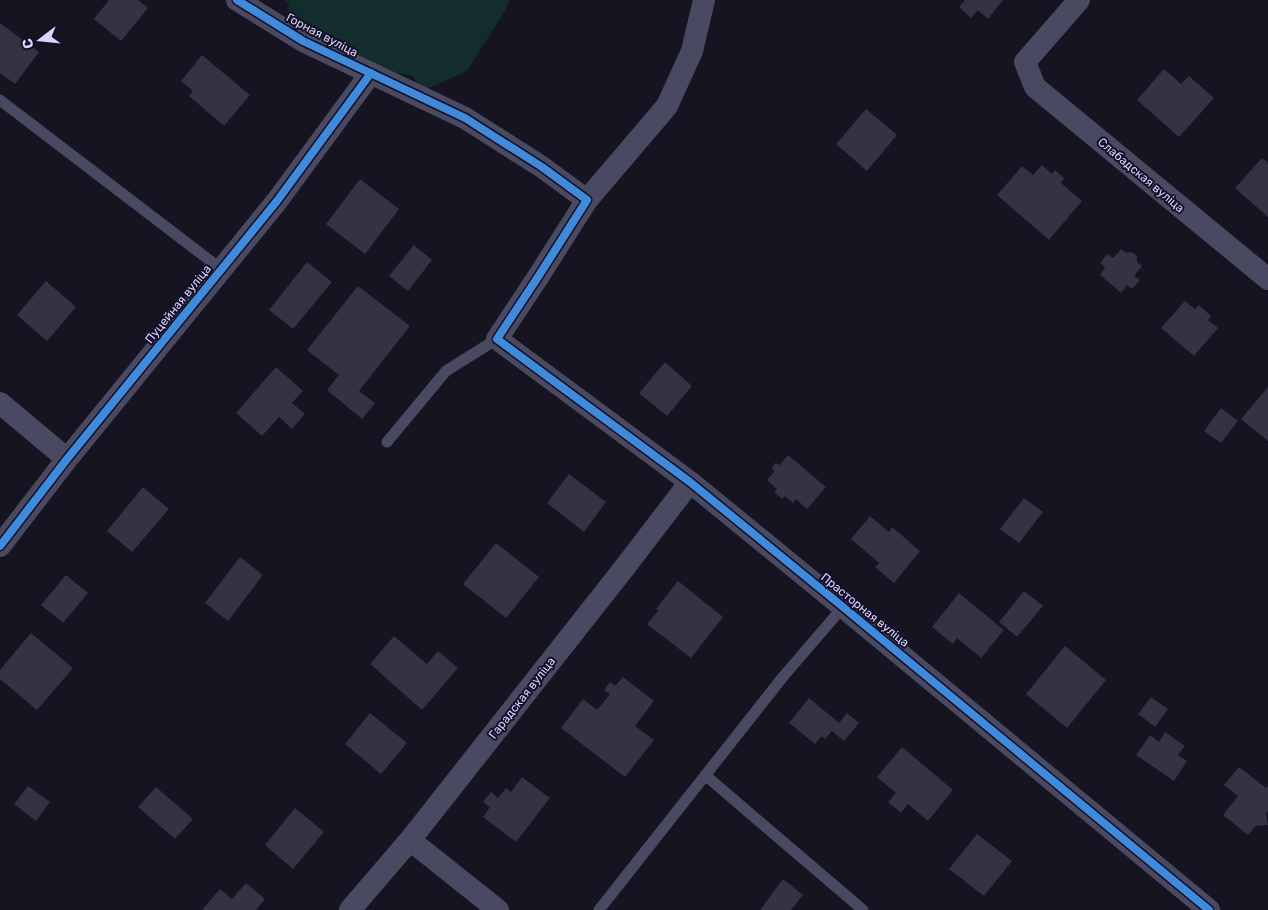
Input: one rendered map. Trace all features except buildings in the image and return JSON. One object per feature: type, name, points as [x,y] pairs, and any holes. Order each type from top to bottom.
[{"type":"street","name":"Горная вуліца","points":[[237,0],[303,41],[466,118],[542,167],[587,200]]},
{"type":"street","points":[[497,339],[587,200],[667,106],[692,51],[704,0]]},
{"type":"street","name":"Слабадская вуліца","points":[[1079,0],[1025,62],[1035,88],[1268,279]]},
{"type":"street","name":"Пуцейная вуліца","points":[[0,546],[67,459],[277,201],[371,73]]},
{"type":"street","name":"Прасторная вуліца","points":[[497,339],[690,482],[1209,910]]},
{"type":"street","points":[[0,403],[67,459]]},
{"type":"street","name":"Гарадская вуліца","points":[[350,910],[410,840],[690,482]]},
{"type":"street","points":[[410,840],[498,910]]},
{"type":"lane","points":[[0,100],[221,269]]},
{"type":"lane","points":[[387,442],[446,371],[497,339]]},
{"type":"lane","points":[[599,910],[782,678],[843,607]]},
{"type":"lane","points":[[705,775],[864,910]]},
{"type":"green space","points":[[284,0],[510,0],[467,71],[424,90],[412,76],[383,70],[285,26],[289,5]]},
{"type":"cycle path","points":[[237,0],[303,41],[465,118],[542,167],[587,200],[497,339],[690,482],[1209,910]]},
{"type":"cycle path","points":[[0,546],[67,459],[277,201],[371,73]]}]
